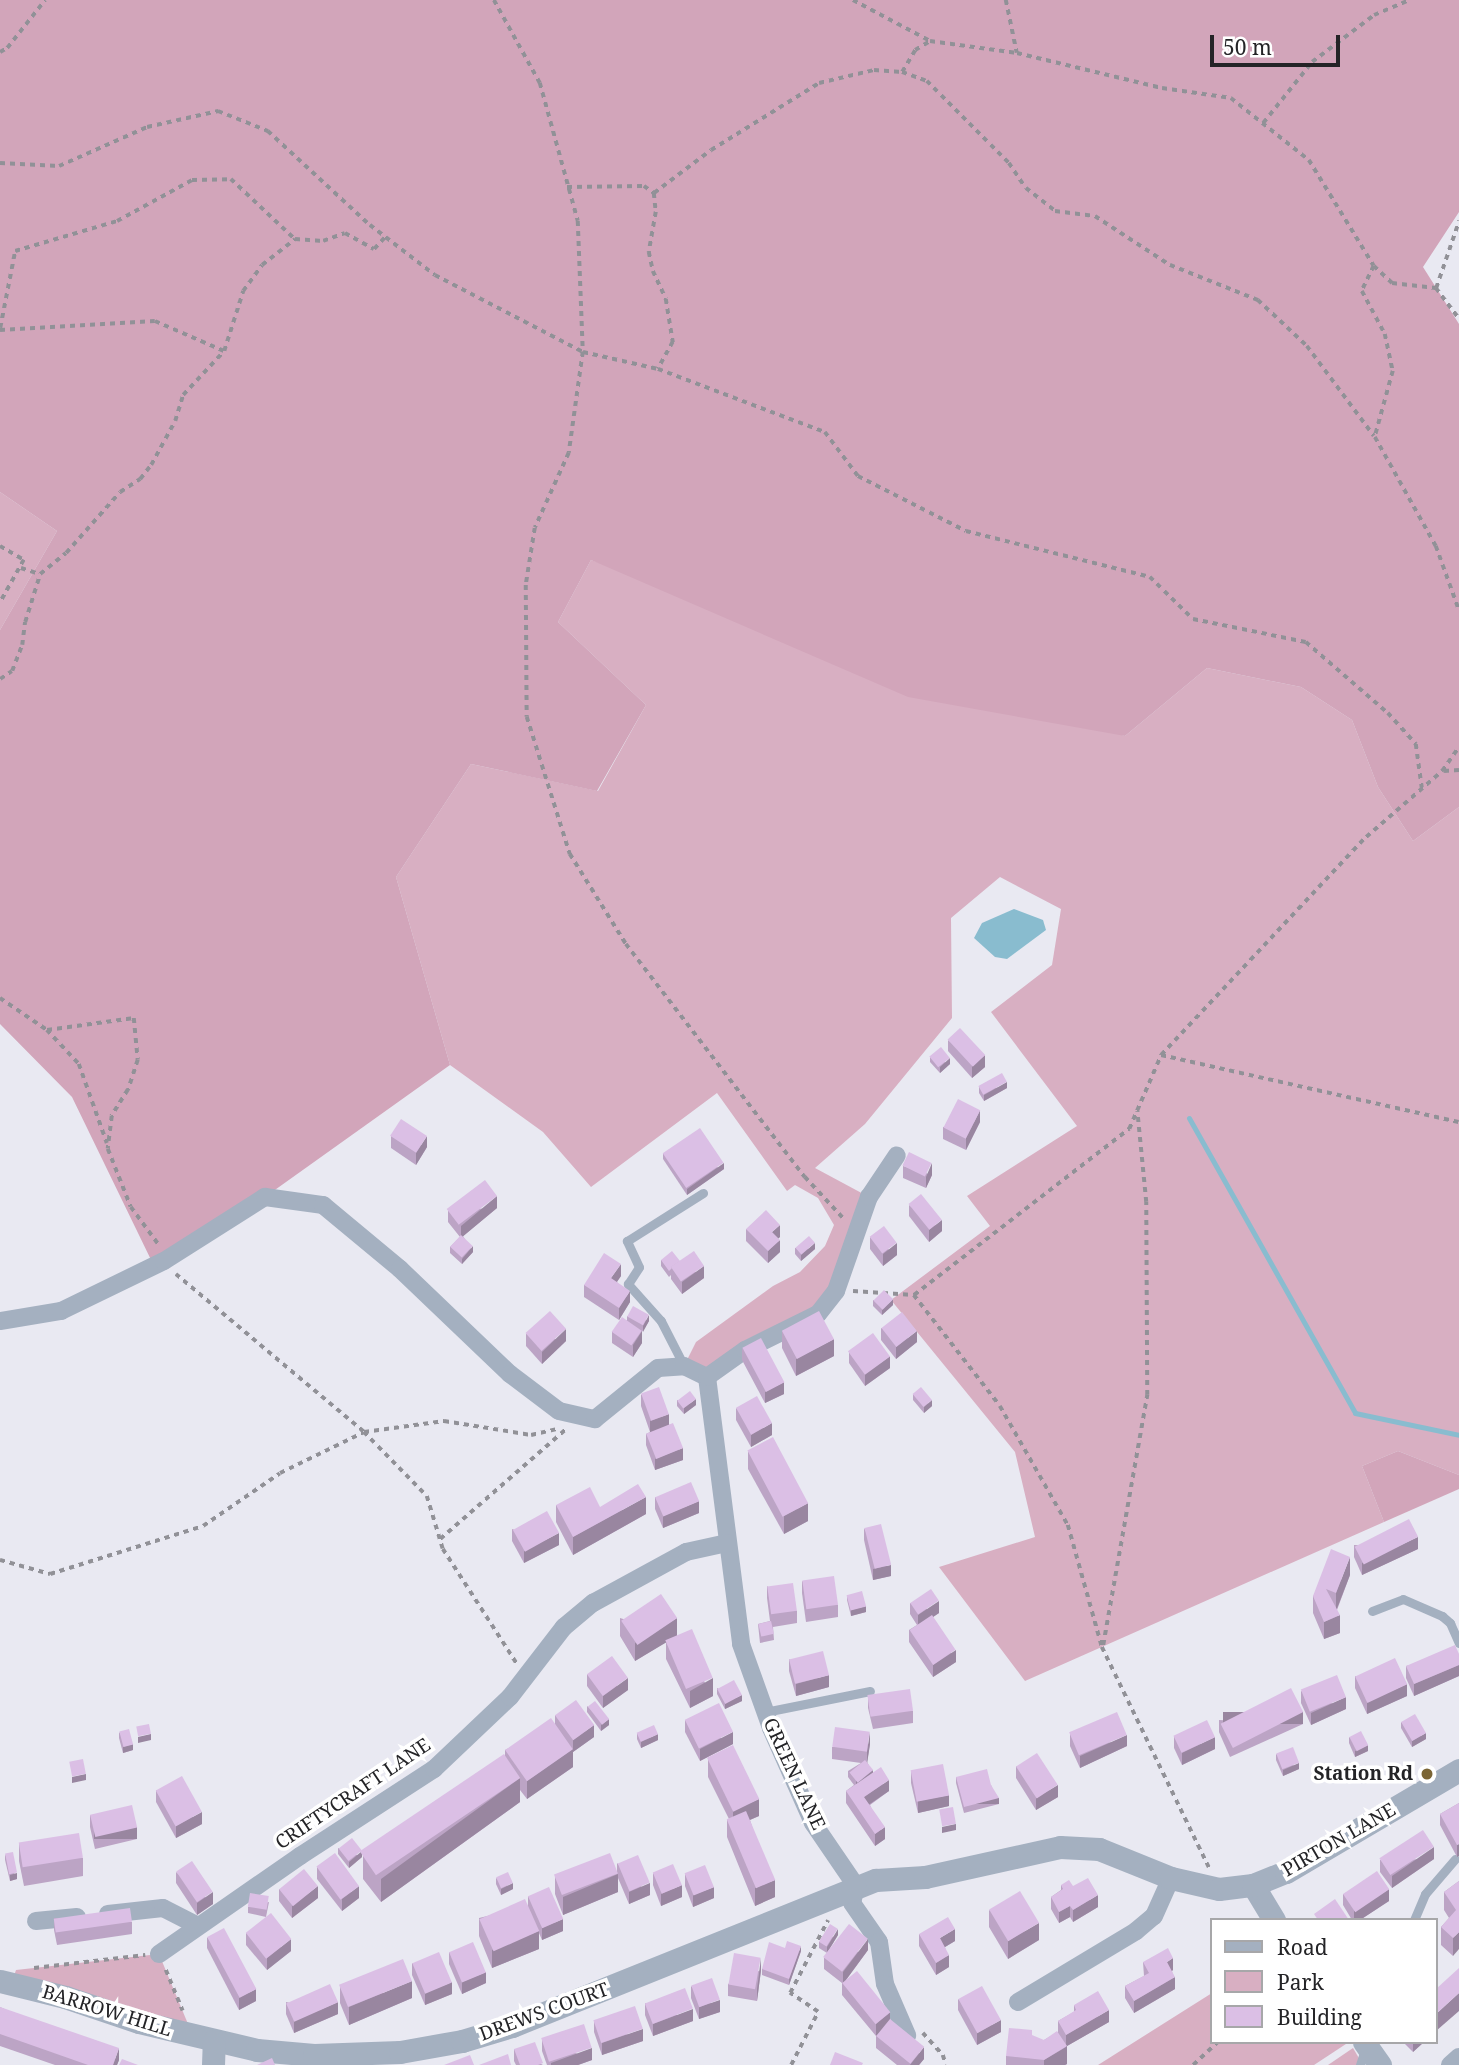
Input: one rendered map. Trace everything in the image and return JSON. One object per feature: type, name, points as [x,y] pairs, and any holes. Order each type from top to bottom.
[{"type":"street","points":[[0,1321],[61,1311],[166,1260],[265,1198],[323,1205],[400,1269],[510,1374],[559,1411],[595,1419],[658,1368],[684,1366],[707,1377],[745,1350],[818,1314],[836,1291],[869,1197],[897,1155]]},
{"type":"street","name":"GREEN LANE","points":[[707,1377],[741,1644],[765,1712],[813,1823],[847,1891]]},
{"type":"street","name":"CRIFTYCRAFT LANE","points":[[159,1954],[434,1769],[510,1697],[564,1627],[593,1603],[685,1552],[727,1543]]},
{"type":"street","name":"PIRTON LANE","points":[[1253,1885],[1286,1872],[1459,1770]]},
{"type":"street","points":[[907,2035],[885,1984],[879,1941],[852,1903],[847,1891],[876,1880],[925,1877],[1059,1847],[1098,1849],[1171,1878],[1219,1889],[1253,1885],[1273,1918]]},
{"type":"street","points":[[1018,2002],[1136,1931],[1154,1916],[1171,1878]]},
{"type":"street","name":"DREWS COURT","points":[[203,2039],[257,2050],[365,2055],[462,2041],[574,2003],[847,1891]]},
{"type":"street","points":[[36,1921],[152,1907],[173,1911],[198,1926]]},
{"type":"street","name":"BARROW HILL","points":[[6,1982],[203,2039]]},
{"type":"street","points":[[203,2039],[213,2065]]},
{"type":"street","points":[[1363,2051],[1380,2065]]},
{"type":"street","points":[[1450,2065],[1459,2057]]},
{"type":"lane","points":[[684,1366],[661,1321],[628,1284],[639,1267],[627,1241],[702,1193]]},
{"type":"lane","points":[[1372,1611],[1403,1599],[1442,1616],[1459,1643]]},
{"type":"lane","points":[[765,1712],[870,1691]]},
{"type":"lane","points":[[1415,1918],[1425,1894],[1455,1858]]},
{"type":"path","points":[[0,52],[7,48],[46,0]]},
{"type":"path","points":[[494,0],[540,83],[578,221],[583,352],[569,453],[535,527],[526,585],[527,718],[570,854],[626,944],[805,1177],[857,1233]]},
{"type":"path","points":[[853,0],[930,41],[1017,53],[1162,88],[1231,98],[1309,160],[1374,266],[1392,283],[1436,288],[1459,318]]},
{"type":"path","points":[[1006,0],[1017,53]]},
{"type":"path","points":[[1263,123],[1312,62],[1374,15],[1409,0]]},
{"type":"path","points":[[902,72],[915,50],[930,41]]},
{"type":"path","points":[[654,193],[711,150],[820,83],[874,70],[902,72],[927,81],[1009,163],[1026,188],[1055,211],[1095,216],[1170,265],[1258,300],[1307,346],[1374,437],[1436,546],[1459,610]]},
{"type":"path","points":[[0,163],[59,166],[147,127],[218,111],[268,131],[385,237],[435,275],[583,352],[658,369],[825,432],[858,476],[965,531],[1150,577],[1193,619],[1306,642],[1388,713],[1416,744],[1422,788]]},
{"type":"path","points":[[224,351],[155,321],[0,329],[15,251],[117,221],[192,180],[231,180],[295,239],[323,241],[345,233],[374,249],[385,237]]},
{"type":"path","points":[[567,187],[644,186],[654,193],[656,212],[649,252],[653,271],[666,299],[673,342],[658,369]]},
{"type":"path","points":[[1436,288],[1459,221]]},
{"type":"path","points":[[0,679],[12,671],[22,645],[25,622],[40,574],[66,553],[120,492],[140,478],[174,421],[183,396],[224,351],[243,291],[262,265],[295,239]]},
{"type":"path","points":[[1374,266],[1362,290],[1385,334],[1393,371],[1374,437]]},
{"type":"path","points":[[0,546],[24,560],[0,603]]},
{"type":"path","points":[[21,568],[40,574]]},
{"type":"path","points":[[836,1291],[914,1295],[1129,1129],[1161,1055],[1366,837],[1442,771],[1459,747]]},
{"type":"path","points":[[1442,771],[1459,770]]},
{"type":"path","points":[[0,998],[47,1030],[79,1064],[131,1207],[166,1260],[364,1432],[427,1496],[443,1549],[527,1676]]},
{"type":"path","points":[[47,1030],[134,1018],[138,1060],[128,1090],[112,1116],[108,1145]]},
{"type":"path","points":[[1161,1055],[1459,1122]]},
{"type":"path","points":[[1102,1647],[1147,1395],[1146,1202],[1137,1109]]},
{"type":"path","points":[[914,1295],[1000,1406],[1068,1525],[1102,1647],[1219,1889]]},
{"type":"path","points":[[0,1560],[50,1574],[203,1527],[280,1473],[364,1432],[444,1420],[531,1435],[571,1425],[440,1539]]},
{"type":"path","points":[[791,2065],[818,2012],[790,1993],[847,1891]]},
{"type":"path","points":[[6,1982],[16,1970],[159,1954],[203,2039]]},
{"type":"path","points":[[1192,2065],[1216,2044]]},
{"type":"green space","points":[[0,492],[57,531],[0,630]]},
{"type":"green space","points":[[591,560],[1125,736],[1207,668],[1301,687],[1352,720],[1378,787],[1413,841],[1459,807],[1459,1475],[1398,1451],[1362,1466],[1384,1522],[1025,1681],[939,1567],[1035,1537],[1015,1452],[891,1300],[990,1226],[967,1196],[1077,1126],[991,1012],[1052,965],[1061,909],[1000,877],[951,918],[952,1018],[865,1124],[815,1168],[869,1197],[818,1314],[707,1377],[684,1366],[696,1342],[773,1286],[800,1272],[825,1246],[834,1225],[818,1198],[795,1185],[787,1191],[717,1093],[591,1187],[543,1132],[450,1065],[396,877],[471,764],[598,791],[646,705],[558,622]]},
{"type":"green space","points":[[159,1954],[193,2036],[12,1982],[16,1970]]},
{"type":"green space","points":[[1210,1994],[1210,2044],[1346,2044],[1314,2065],[1098,2065]]},
{"type":"green space","points":[[1353,2048],[1363,2065],[1328,2065]]},
{"type":"shaded area","points":[[0,0],[1459,0],[1459,212],[1423,267],[1459,324],[1459,807],[1413,841],[1378,787],[1352,720],[1301,687],[1207,668],[1125,736],[908,697],[591,560],[558,622],[646,705],[597,791],[471,764],[396,877],[450,1065],[265,1197],[154,1266],[72,1097],[0,1024],[0,630],[57,531],[0,492]]},
{"type":"shaded area","points":[[1398,1451],[1459,1475],[1459,1489],[1384,1522],[1362,1466]]},
{"type":"water","points":[[1014,909],[1043,920],[1046,930],[1007,959],[995,957],[974,938],[982,923]]},
{"type":"building","points":[[960,1028],[985,1055],[973,1067],[948,1040]]},
{"type":"building","points":[[941,1047],[950,1058],[938,1067],[929,1056]]},
{"type":"building","points":[[1002,1073],[1007,1082],[983,1095],[978,1086]]},
{"type":"building","points":[[958,1099],[980,1110],[966,1139],[943,1128]]},
{"type":"building","points":[[401,1119],[427,1136],[416,1153],[390,1136]]},
{"type":"building","points":[[700,1128],[723,1163],[686,1188],[663,1153]]},
{"type":"building","points":[[909,1152],[931,1163],[925,1176],[902,1165]]},
{"type":"building","points":[[485,1180],[497,1196],[459,1225],[447,1209]]},
{"type":"building","points":[[921,1194],[942,1220],[929,1230],[909,1204]]},
{"type":"building","points":[[766,1210],[780,1225],[772,1232],[780,1240],[768,1251],[746,1229]]},
{"type":"building","points":[[884,1226],[897,1243],[882,1254],[870,1237]]},
{"type":"building","points":[[461,1235],[473,1246],[462,1258],[450,1247]]},
{"type":"building","points":[[809,1236],[815,1243],[801,1255],[795,1248]]},
{"type":"building","points":[[672,1251],[680,1261],[669,1271],[661,1260]]},
{"type":"building","points":[[694,1251],[704,1266],[681,1282],[671,1267]]},
{"type":"building","points":[[604,1253],[621,1264],[611,1278],[630,1291],[619,1308],[584,1285]]},
{"type":"building","points":[[884,1290],[893,1299],[883,1310],[873,1301]]},
{"type":"building","points":[[633,1306],[649,1315],[643,1325],[627,1316]]},
{"type":"building","points":[[550,1311],[566,1329],[542,1351],[525,1333]]},
{"type":"building","points":[[819,1311],[834,1339],[797,1359],[782,1331]]},
{"type":"building","points":[[902,1312],[917,1331],[896,1347],[882,1328]]},
{"type":"building","points":[[622,1317],[642,1331],[631,1346],[612,1332]]},
{"type":"building","points":[[873,1333],[890,1356],[865,1375],[848,1351]]},
{"type":"building","points":[[761,1338],[784,1382],[766,1392],[742,1348]]},
{"type":"building","points":[[659,1387],[669,1414],[651,1421],[641,1393]]},
{"type":"building","points":[[921,1387],[932,1400],[924,1407],[913,1394]]},
{"type":"building","points":[[690,1391],[696,1399],[683,1409],[677,1401]]},
{"type":"building","points":[[757,1396],[772,1423],[751,1435],[736,1408]]},
{"type":"building","points":[[673,1423],[683,1448],[656,1459],[646,1434]]},
{"type":"building","points":[[773,1437],[808,1503],[783,1517],[747,1451]]},
{"type":"building","points":[[691,1482],[699,1501],[663,1517],[655,1497]]},
{"type":"building","points":[[638,1484],[646,1497],[573,1537],[556,1505],[590,1487],[600,1507]]},
{"type":"building","points":[[547,1511],[559,1533],[525,1552],[513,1530]]},
{"type":"building","points":[[1409,1519],[1418,1537],[1364,1565],[1355,1547]]},
{"type":"building","points":[[881,1524],[891,1565],[875,1569],[865,1528]]},
{"type":"building","points":[[1331,1549],[1350,1557],[1336,1593],[1326,1589],[1340,1615],[1324,1622],[1313,1596]]},
{"type":"building","points":[[834,1576],[838,1605],[806,1609],[802,1580]]},
{"type":"building","points":[[793,1583],[797,1611],[771,1614],[767,1587]]},
{"type":"building","points":[[931,1589],[939,1601],[918,1615],[910,1603]]},
{"type":"building","points":[[862,1591],[866,1606],[851,1611],[847,1595]]},
{"type":"building","points":[[661,1594],[677,1618],[637,1645],[621,1621]]},
{"type":"building","points":[[932,1615],[955,1650],[933,1665],[910,1630]]},
{"type":"building","points":[[771,1621],[774,1634],[761,1637],[758,1624]]},
{"type":"building","points":[[692,1629],[713,1678],[686,1689],[665,1640]]},
{"type":"building","points":[[1455,1645],[1459,1654],[1459,1665],[1414,1684],[1406,1666]]},
{"type":"building","points":[[823,1651],[829,1675],[795,1684],[789,1659]]},
{"type":"building","points":[[612,1656],[628,1678],[603,1696],[587,1674]]},
{"type":"building","points":[[1395,1658],[1407,1684],[1367,1703],[1355,1677]]},
{"type":"building","points":[[1337,1675],[1346,1697],[1310,1712],[1301,1690]]},
{"type":"building","points":[[734,1680],[742,1695],[725,1704],[717,1689]]},
{"type":"building","points":[[1291,1688],[1303,1712],[1233,1748],[1221,1724]]},
{"type":"building","points":[[910,1689],[913,1711],[870,1717],[867,1695]]},
{"type":"building","points":[[576,1700],[594,1725],[573,1740],[555,1715]]},
{"type":"building","points":[[595,1701],[609,1719],[602,1725],[588,1707]]},
{"type":"building","points":[[719,1703],[733,1732],[699,1748],[685,1720]]},
{"type":"building","points":[[1117,1712],[1127,1735],[1079,1755],[1069,1732]]},
{"type":"building","points":[[1415,1714],[1426,1733],[1412,1741],[1401,1722]]},
{"type":"building","points":[[551,1718],[573,1749],[527,1781],[505,1750]]},
{"type":"building","points":[[1207,1720],[1215,1737],[1181,1753],[1173,1736]]},
{"type":"building","points":[[149,1724],[151,1734],[138,1736],[136,1726]]},
{"type":"building","points":[[654,1725],[658,1734],[641,1742],[637,1733]]},
{"type":"building","points":[[835,1727],[870,1732],[867,1752],[832,1747]]},
{"type":"building","points":[[129,1729],[133,1744],[123,1747],[119,1732]]},
{"type":"building","points":[[1361,1731],[1368,1745],[1357,1751],[1349,1737]]},
{"type":"building","points":[[733,1745],[759,1799],[733,1812],[707,1758]]},
{"type":"building","points":[[1293,1747],[1299,1763],[1282,1769],[1276,1753]]},
{"type":"building","points":[[1037,1753],[1058,1785],[1037,1798],[1016,1767]]},
{"type":"building","points":[[504,1754],[520,1778],[376,1875],[360,1851]]},
{"type":"building","points":[[83,1759],[86,1774],[72,1776],[69,1762]]},
{"type":"building","points":[[865,1760],[873,1770],[858,1783],[849,1773]]},
{"type":"building","points":[[943,1764],[949,1795],[917,1802],[911,1770]]},
{"type":"building","points":[[881,1767],[889,1780],[864,1797],[885,1827],[875,1834],[846,1791]]},
{"type":"building","points":[[987,1769],[991,1785],[999,1798],[964,1807],[956,1777]]},
{"type":"building","points":[[182,1776],[202,1812],[176,1826],[156,1791]]},
{"type":"building","points":[[1459,1803],[1459,1844],[1457,1845],[1440,1814]]},
{"type":"building","points":[[132,1805],[137,1827],[95,1837],[90,1815]]},
{"type":"building","points":[[953,1807],[956,1824],[942,1826],[939,1809]]},
{"type":"building","points":[[746,1811],[775,1880],[756,1888],[727,1819]]},
{"type":"building","points":[[1423,1830],[1434,1847],[1390,1875],[1379,1858]]},
{"type":"building","points":[[79,1833],[83,1858],[23,1867],[19,1843]]},
{"type":"building","points":[[352,1838],[362,1851],[348,1861],[339,1848]]},
{"type":"building","points":[[13,1852],[17,1873],[9,1874],[5,1854]]},
{"type":"building","points":[[335,1853],[359,1886],[340,1900],[316,1867]]},
{"type":"building","points":[[610,1853],[618,1874],[562,1895],[554,1875]]},
{"type":"building","points":[[638,1855],[650,1883],[629,1891],[618,1864]]},
{"type":"building","points":[[192,1861],[213,1892],[197,1902],[176,1872]]},
{"type":"building","points":[[673,1864],[682,1885],[662,1894],[653,1873]]},
{"type":"building","points":[[705,1865],[714,1887],[694,1895],[685,1873]]},
{"type":"building","points":[[304,1869],[318,1886],[293,1906],[279,1889]]},
{"type":"building","points":[[1377,1871],[1389,1889],[1355,1912],[1343,1894]]},
{"type":"building","points":[[508,1872],[513,1883],[501,1888],[496,1877]]},
{"type":"building","points":[[1088,1878],[1098,1895],[1073,1910],[1070,1906],[1059,1912],[1051,1897],[1063,1889],[1061,1885],[1069,1880],[1073,1886]]},
{"type":"building","points":[[1459,1881],[1459,1932],[1453,1938],[1441,1927],[1456,1910],[1444,1892]]},
{"type":"building","points":[[549,1887],[563,1919],[542,1928],[528,1896]]},
{"type":"building","points":[[1020,1891],[1039,1923],[1008,1941],[989,1910]]},
{"type":"building","points":[[250,1893],[269,1896],[267,1910],[248,1907]]},
{"type":"building","points":[[525,1899],[539,1931],[494,1951],[479,1919]]},
{"type":"building","points":[[1335,1899],[1348,1918],[1317,1918],[1314,1914]]},
{"type":"building","points":[[130,1908],[132,1922],[56,1933],[54,1919]]},
{"type":"building","points":[[271,1913],[291,1939],[266,1959],[246,1933]]},
{"type":"building","points":[[948,1917],[955,1929],[940,1938],[949,1955],[936,1963],[919,1934]]},
{"type":"building","points":[[830,1924],[838,1929],[827,1947],[819,1942]]},
{"type":"building","points":[[849,1924],[868,1939],[842,1972],[823,1957]]},
{"type":"building","points":[[224,1928],[256,1989],[240,1998],[207,1937]]},
{"type":"building","points":[[787,1941],[801,1946],[789,1979],[762,1969],[769,1942],[785,1948]]},
{"type":"building","points":[[473,1942],[486,1972],[462,1983],[449,1952]]},
{"type":"building","points":[[1168,1948],[1173,1958],[1167,1962],[1175,1977],[1134,2001],[1125,1986],[1149,1973],[1143,1962]]},
{"type":"building","points":[[439,1952],[452,1982],[425,1994],[412,1963]]},
{"type":"building","points":[[734,1953],[761,1958],[755,1989],[728,1985]]},
{"type":"building","points":[[403,1959],[412,1981],[348,2007],[339,1985]]},
{"type":"building","points":[[1459,1968],[1459,1993],[1438,2012],[1438,1987]]},
{"type":"building","points":[[857,1971],[890,2012],[876,2024],[842,1983]]},
{"type":"building","points":[[712,1978],[720,2000],[699,2007],[691,1986]]},
{"type":"building","points":[[330,1984],[338,2002],[294,2022],[286,2004]]},
{"type":"building","points":[[982,1986],[1001,2020],[977,2033],[958,1999]]},
{"type":"building","points":[[685,1988],[693,2009],[653,2024],[645,2003]]},
{"type":"building","points":[[1098,1991],[1109,2010],[1066,2035],[1058,2021],[1076,2010],[1074,2005]]},
{"type":"building","points":[[635,2006],[643,2029],[601,2043],[593,2020]]},
{"type":"building","points":[[0,2007],[119,2048],[113,2065],[88,2065],[0,2034]]},
{"type":"building","points":[[890,2019],[924,2047],[910,2064],[876,2036]]},
{"type":"building","points":[[584,2024],[592,2048],[549,2062],[541,2038]]},
{"type":"building","points":[[1009,2028],[1032,2030],[1032,2035],[1044,2040],[1057,2031],[1067,2046],[1044,2060],[1006,2056]]},
{"type":"building","points":[[535,2042],[543,2063],[520,2065],[514,2049]]},
{"type":"building","points":[[835,2052],[863,2063],[830,2065]]},
{"type":"building","points":[[508,2054],[511,2065],[479,2065]]},
{"type":"building","points":[[470,2055],[474,2065],[444,2065]]},
{"type":"building","points":[[272,2058],[275,2065],[257,2065]]},
{"type":"building","points":[[122,2059],[138,2065],[119,2065]]},
{"type":"waterway","points":[[1189,1118],[1355,1413],[1459,1435]]},
{"type":"place","name":"Station Rd","points":[[1427,1774]]}]
